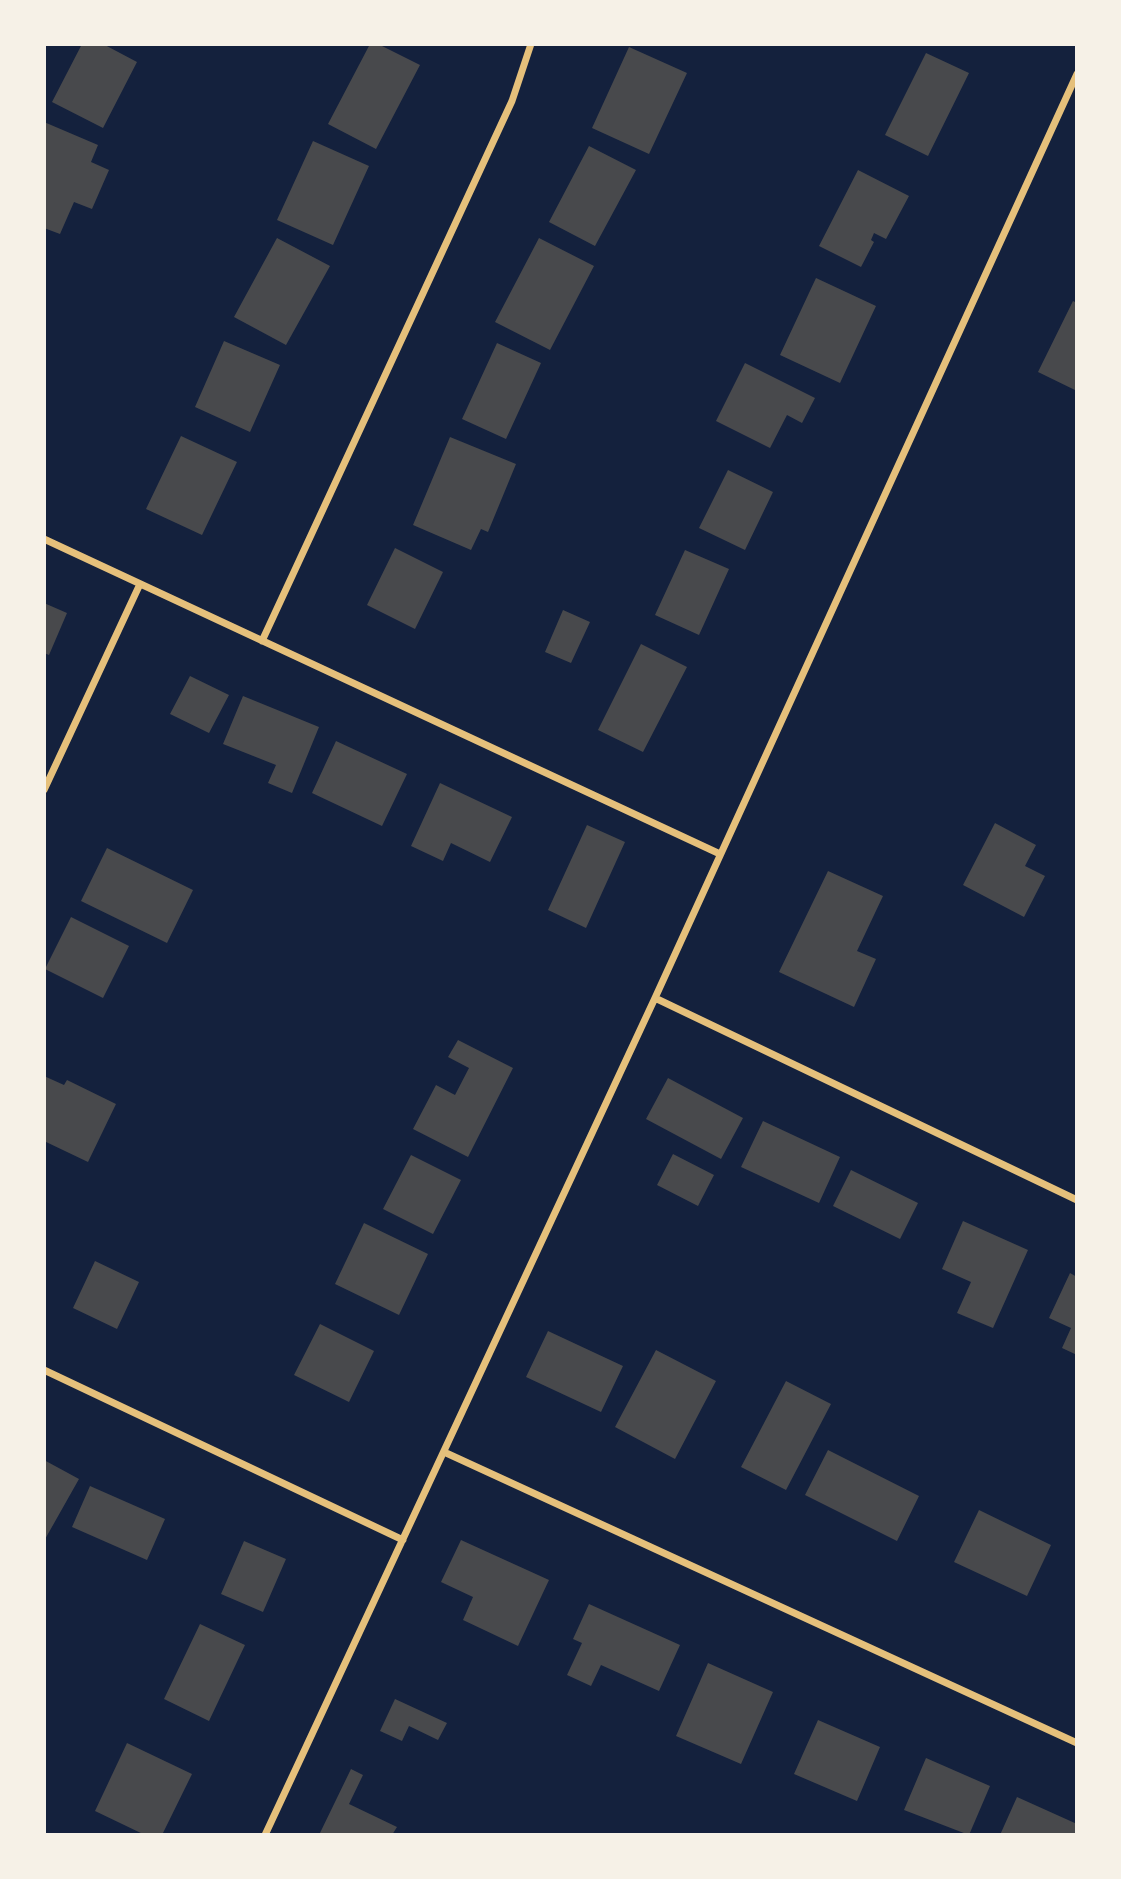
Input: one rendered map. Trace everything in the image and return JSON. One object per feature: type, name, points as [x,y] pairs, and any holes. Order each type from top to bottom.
[{"type":"street","points":[[262,640],[512,101],[531,44]]},
{"type":"street","points":[[265,1835],[655,998],[1077,74]]},
{"type":"street","points":[[44,539],[720,854]]},
{"type":"street","points":[[44,790],[140,584]]},
{"type":"street","points":[[655,998],[1077,1200]]},
{"type":"street","points":[[44,1370],[403,1540]]},
{"type":"street","points":[[444,1452],[1077,1743]]},
{"type":"building","points":[[82,44],[103,44],[137,62],[103,128],[52,102]]},
{"type":"building","points":[[370,44],[378,44],[420,65],[376,149],[328,124]]},
{"type":"building","points":[[629,47],[687,73],[649,154],[592,128]]},
{"type":"building","points":[[926,53],[969,73],[928,156],[885,135]]},
{"type":"building","points":[[44,122],[98,145],[91,162],[109,170],[92,209],[74,202],[60,234],[44,228]]},
{"type":"building","points":[[313,141],[369,166],[333,245],[277,220]]},
{"type":"building","points":[[589,146],[636,170],[595,246],[549,222]]},
{"type":"building","points":[[858,170],[909,196],[886,239],[874,233],[871,240],[874,242],[861,267],[819,246]]},
{"type":"building","points":[[277,238],[330,266],[286,345],[234,317]]},
{"type":"building","points":[[539,238],[594,266],[550,350],[495,322]]},
{"type":"building","points":[[816,278],[876,306],[840,383],[780,355]]},
{"type":"building","points":[[1073,301],[1077,303],[1077,391],[1038,372]]},
{"type":"building","points":[[224,341],[280,365],[250,432],[195,407]]},
{"type":"building","points":[[497,343],[541,363],[506,439],[462,419]]},
{"type":"building","points":[[745,363],[815,398],[802,423],[787,415],[770,448],[716,421]]},
{"type":"building","points":[[181,436],[237,462],[202,535],[146,509]]},
{"type":"building","points":[[450,437],[516,464],[488,532],[481,529],[471,550],[413,525]]},
{"type":"building","points":[[728,470],[773,492],[745,550],[699,528]]},
{"type":"building","points":[[395,548],[443,572],[415,629],[367,605]]},
{"type":"building","points":[[685,550],[729,569],[699,635],[655,615]]},
{"type":"building","points":[[44,603],[67,613],[49,655],[44,653]]},
{"type":"building","points":[[563,610],[590,622],[571,663],[545,652]]},
{"type":"building","points":[[641,644],[687,667],[643,752],[598,730]]},
{"type":"building","points":[[190,676],[229,695],[209,733],[170,714]]},
{"type":"building","points":[[243,696],[319,727],[292,793],[268,783],[276,765],[223,744]]},
{"type":"building","points":[[336,741],[407,774],[382,826],[312,793]]},
{"type":"building","points":[[440,783],[512,817],[490,862],[451,843],[443,861],[411,846]]},
{"type":"building","points":[[995,823],[1036,845],[1025,866],[1045,876],[1024,917],[963,885]]},
{"type":"building","points":[[587,825],[625,842],[586,928],[548,910]]},
{"type":"building","points":[[107,848],[193,890],[167,943],[81,901]]},
{"type":"building","points":[[828,871],[883,896],[857,951],[876,959],[854,1007],[779,972]]},
{"type":"building","points":[[71,917],[129,946],[103,998],[45,969]]},
{"type":"building","points":[[458,1040],[513,1068],[468,1157],[413,1129],[436,1085],[455,1095],[469,1068],[448,1057]]},
{"type":"building","points":[[44,1076],[64,1085],[67,1080],[116,1104],[88,1162],[44,1141]]},
{"type":"building","points":[[668,1078],[743,1118],[721,1159],[646,1119]]},
{"type":"building","points":[[763,1121],[840,1157],[819,1203],[741,1167]]},
{"type":"building","points":[[673,1154],[714,1175],[698,1206],[657,1185]]},
{"type":"building","points":[[411,1155],[461,1180],[433,1234],[383,1209]]},
{"type":"building","points":[[851,1170],[918,1203],[900,1239],[833,1206]]},
{"type":"building","points":[[963,1221],[1028,1250],[993,1328],[957,1313],[971,1282],[942,1269]]},
{"type":"building","points":[[364,1223],[428,1254],[399,1315],[335,1284]]},
{"type":"building","points":[[95,1261],[139,1282],[117,1329],[73,1308]]},
{"type":"building","points":[[1070,1273],[1077,1277],[1077,1355],[1062,1348],[1071,1328],[1049,1318]]},
{"type":"building","points":[[320,1324],[374,1351],[349,1402],[294,1375]]},
{"type":"building","points":[[548,1331],[623,1366],[601,1412],[526,1377]]},
{"type":"building","points":[[656,1350],[716,1381],[675,1459],[615,1427]]},
{"type":"building","points":[[786,1381],[831,1404],[786,1490],[741,1467]]},
{"type":"building","points":[[828,1450],[919,1496],[897,1541],[805,1495]]},
{"type":"building","points":[[44,1460],[79,1479],[44,1541]]},
{"type":"building","points":[[90,1486],[165,1519],[147,1560],[72,1527]]},
{"type":"building","points":[[979,1510],[1051,1545],[1027,1596],[954,1562]]},
{"type":"building","points":[[461,1540],[549,1580],[518,1646],[463,1620],[473,1597],[441,1582]]},
{"type":"building","points":[[244,1541],[286,1559],[263,1612],[221,1594]]},
{"type":"building","points":[[589,1604],[680,1645],[659,1691],[601,1665],[591,1686],[567,1675],[582,1643],[573,1639]]},
{"type":"building","points":[[200,1624],[245,1645],[209,1721],[164,1699]]},
{"type":"building","points":[[708,1663],[773,1692],[741,1764],[676,1736]]},
{"type":"building","points":[[395,1699],[447,1723],[438,1740],[409,1726],[402,1741],[380,1731]]},
{"type":"building","points":[[818,1720],[880,1747],[857,1801],[794,1774]]},
{"type":"building","points":[[127,1743],[192,1774],[162,1835],[145,1835],[95,1811]]},
{"type":"building","points":[[926,1758],[990,1786],[969,1835],[904,1810]]},
{"type":"building","points":[[351,1769],[363,1775],[349,1804],[397,1827],[392,1835],[319,1835]]},
{"type":"building","points":[[1017,1797],[1077,1824],[1077,1835],[1000,1835]]}]
